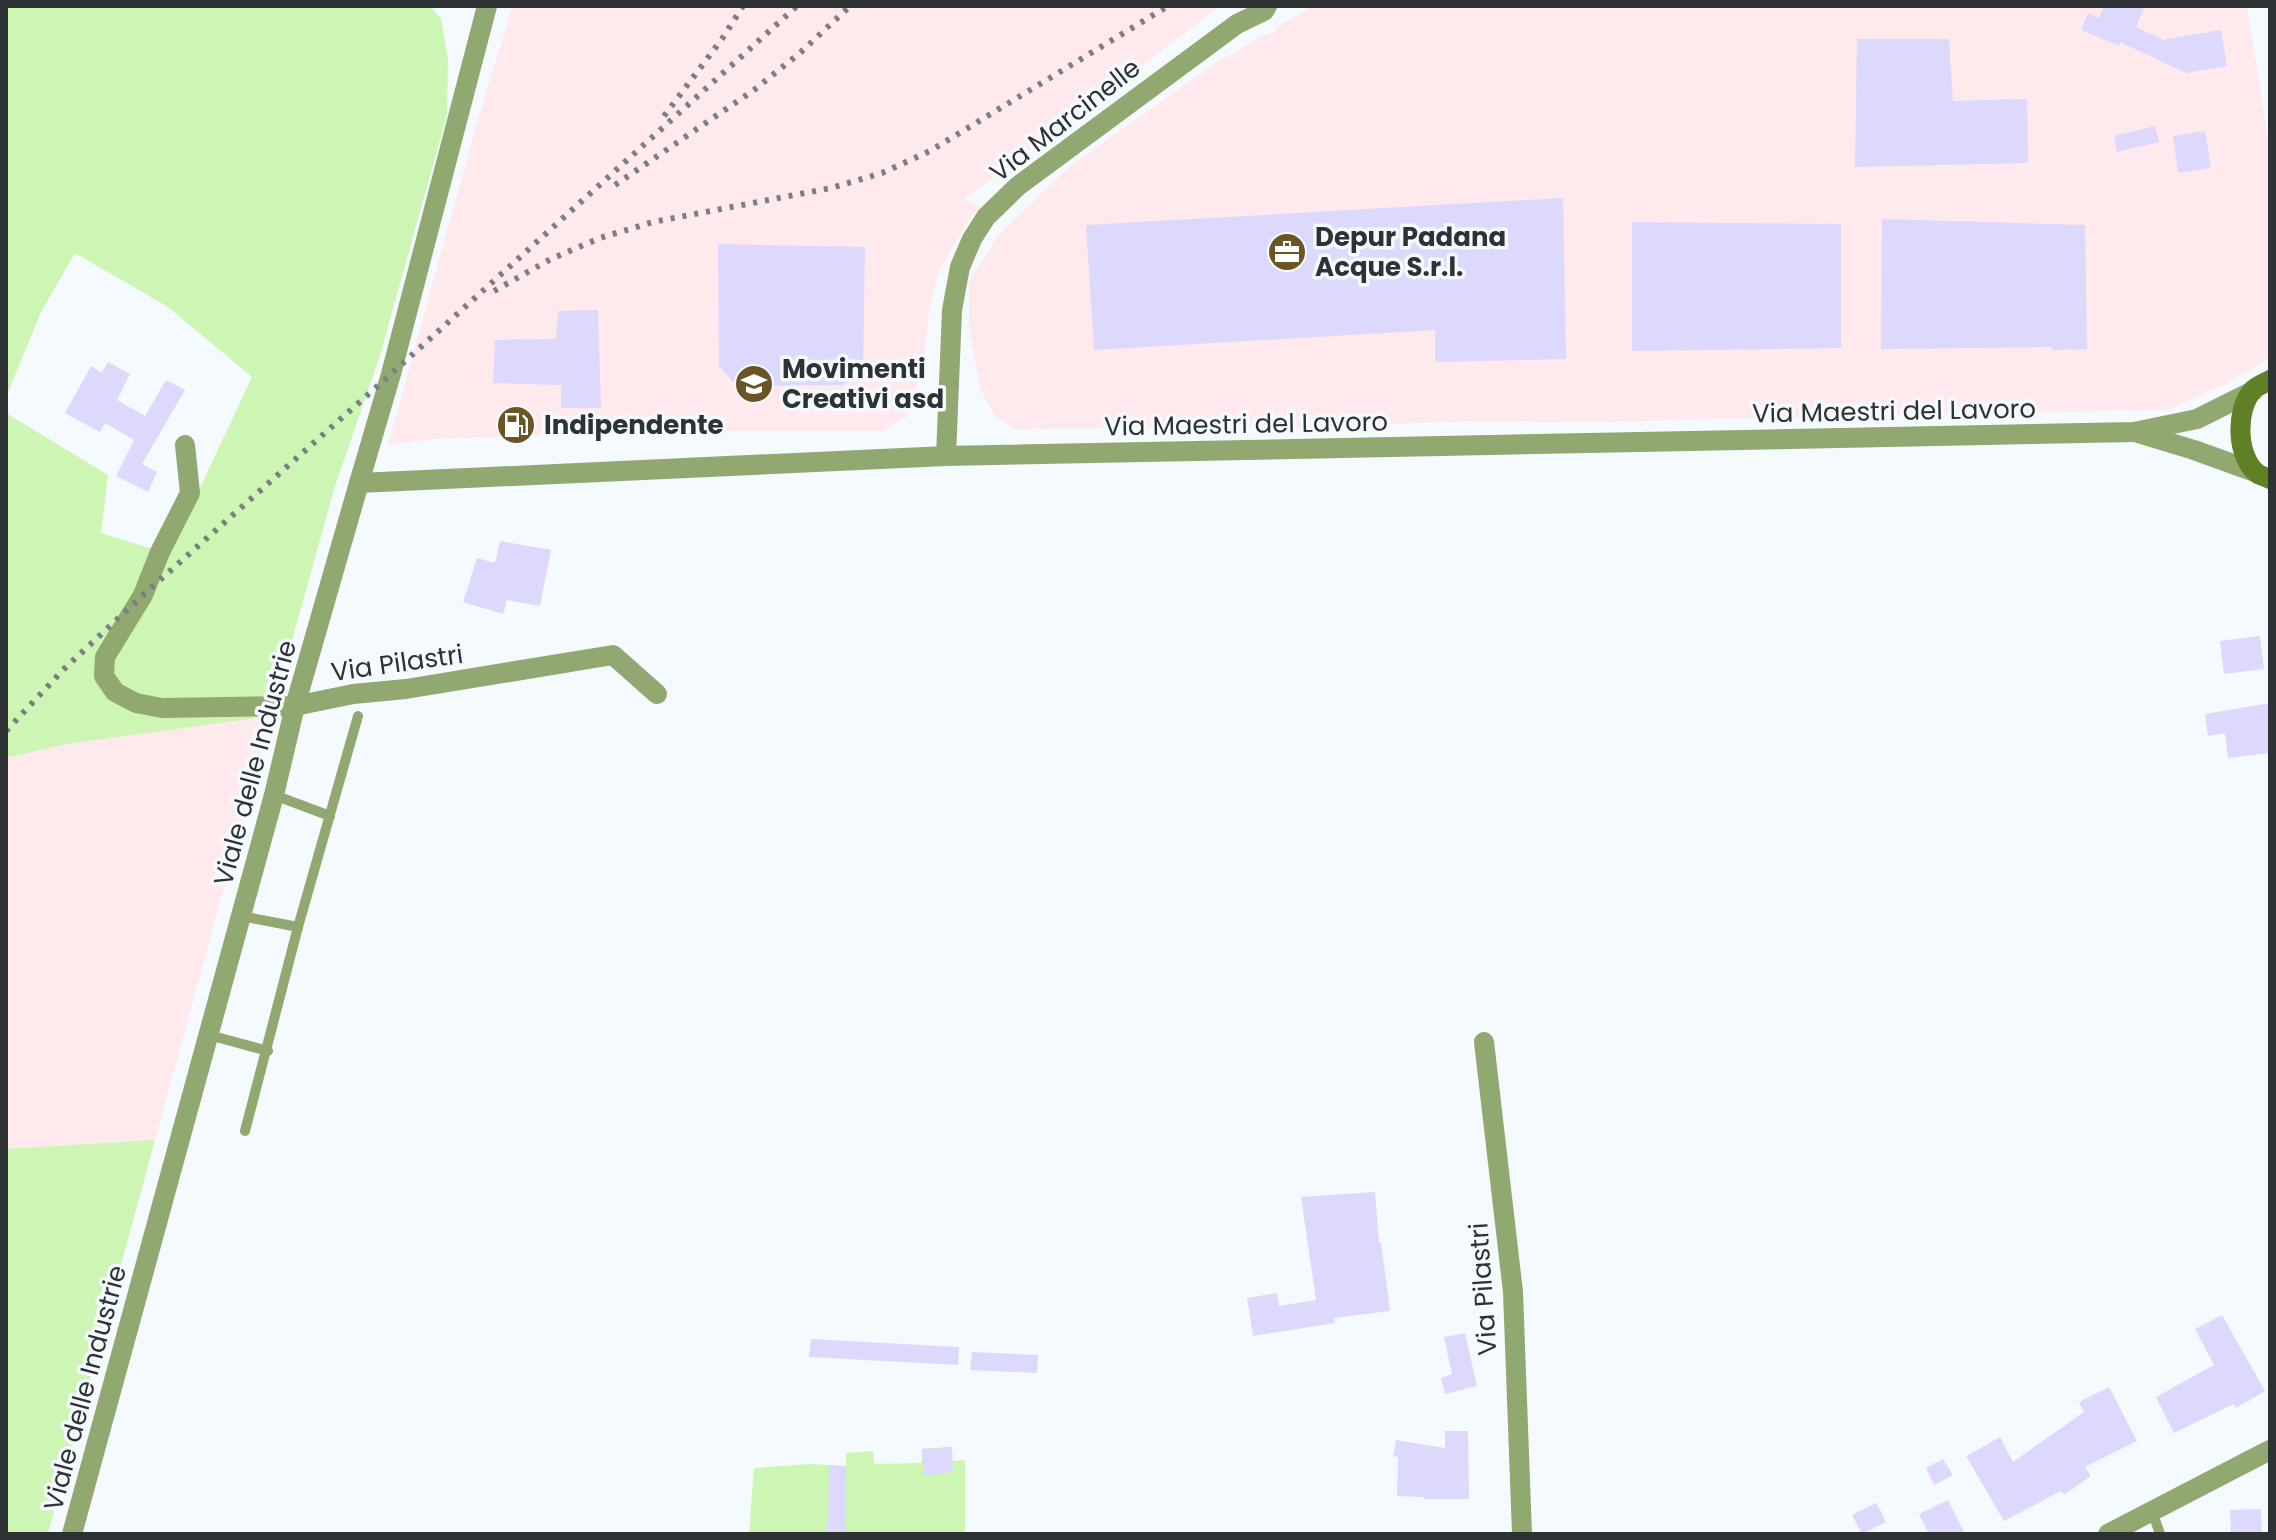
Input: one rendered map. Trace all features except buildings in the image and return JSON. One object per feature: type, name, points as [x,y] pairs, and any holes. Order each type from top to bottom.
[{"type":"main road","points":[[2261,386],[2243,409],[2239,432],[2244,451],[2263,476]]},
{"type":"street","name":"Viale delle Industrie","points":[[72,1534],[274,795],[295,706],[394,362],[483,8]]},
{"type":"street","name":"Via Marcinelle","points":[[946,456],[952,310],[960,267],[986,217],[1018,186],[1207,45],[1237,24],[1269,8]]},
{"type":"street","points":[[2134,432],[2197,419],[2261,386]]},
{"type":"street","name":"Via Maestri del Lavoro","points":[[359,483],[946,456],[2134,432]]},
{"type":"street","points":[[2134,432],[2263,476]]},
{"type":"street","name":"Via Pilastri","points":[[185,445],[190,493],[160,552],[143,595],[105,657],[104,676],[115,692],[136,703],[162,708],[295,706],[353,694],[406,689],[613,655],[657,694]]},
{"type":"street","name":"Via Pilastri","points":[[1484,1042],[1513,1292],[1522,1534]]},
{"type":"street","points":[[2108,1534],[2270,1450]]},
{"type":"lane","points":[[245,1131],[298,927],[358,716]]},
{"type":"lane","points":[[274,795],[330,816]]},
{"type":"lane","points":[[241,916],[298,927]]},
{"type":"lane","points":[[209,1035],[268,1051]]},
{"type":"lane","points":[[2152,1511],[2160,1534]]},
{"type":"shaded area","points":[[513,6],[1221,6],[965,199],[981,207],[973,214],[938,272],[928,318],[924,362],[909,415],[884,431],[661,431],[433,439],[388,445],[485,94]]},
{"type":"shaded area","points":[[1313,6],[2247,6],[2270,150],[2270,358],[2225,384],[2167,410],[1595,422],[1467,421],[1317,427],[1014,429],[996,417],[980,389],[969,329],[969,282],[998,235],[1070,166],[1214,64],[1262,36],[1271,34]]},
{"type":"shaded area","points":[[271,716],[155,1140],[6,1149],[6,758],[67,744]]},
{"type":"green space","points":[[6,6],[430,6],[441,19],[448,60],[447,115],[379,359],[335,486],[271,716],[67,744],[6,758],[6,413],[108,475],[101,533],[169,554],[252,377],[168,307],[75,253],[41,312],[6,397]]},
{"type":"green space","points":[[155,1140],[48,1534],[6,1534],[6,1149]]},
{"type":"green space","points":[[952,1447],[952,1461],[965,1460],[965,1534],[749,1534],[754,1468],[810,1464],[846,1466],[846,1453],[873,1451],[874,1464],[922,1463],[922,1449]]},
{"type":"railway","points":[[664,116],[743,6]]},
{"type":"railway","points":[[6,731],[64,669],[143,595],[797,6]]},
{"type":"railway","points":[[615,185],[754,90],[850,6]]},
{"type":"railway","points":[[494,291],[551,259],[600,238],[653,222],[831,188],[882,173],[930,151],[1168,6]]},
{"type":"place","name":"Depur Padana Acque S.r.l.","points":[[1287,252]]},
{"type":"place","name":"Movimenti Creativi asd","points":[[754,384]]},
{"type":"place","name":"Indipendente","points":[[516,425]]}]
